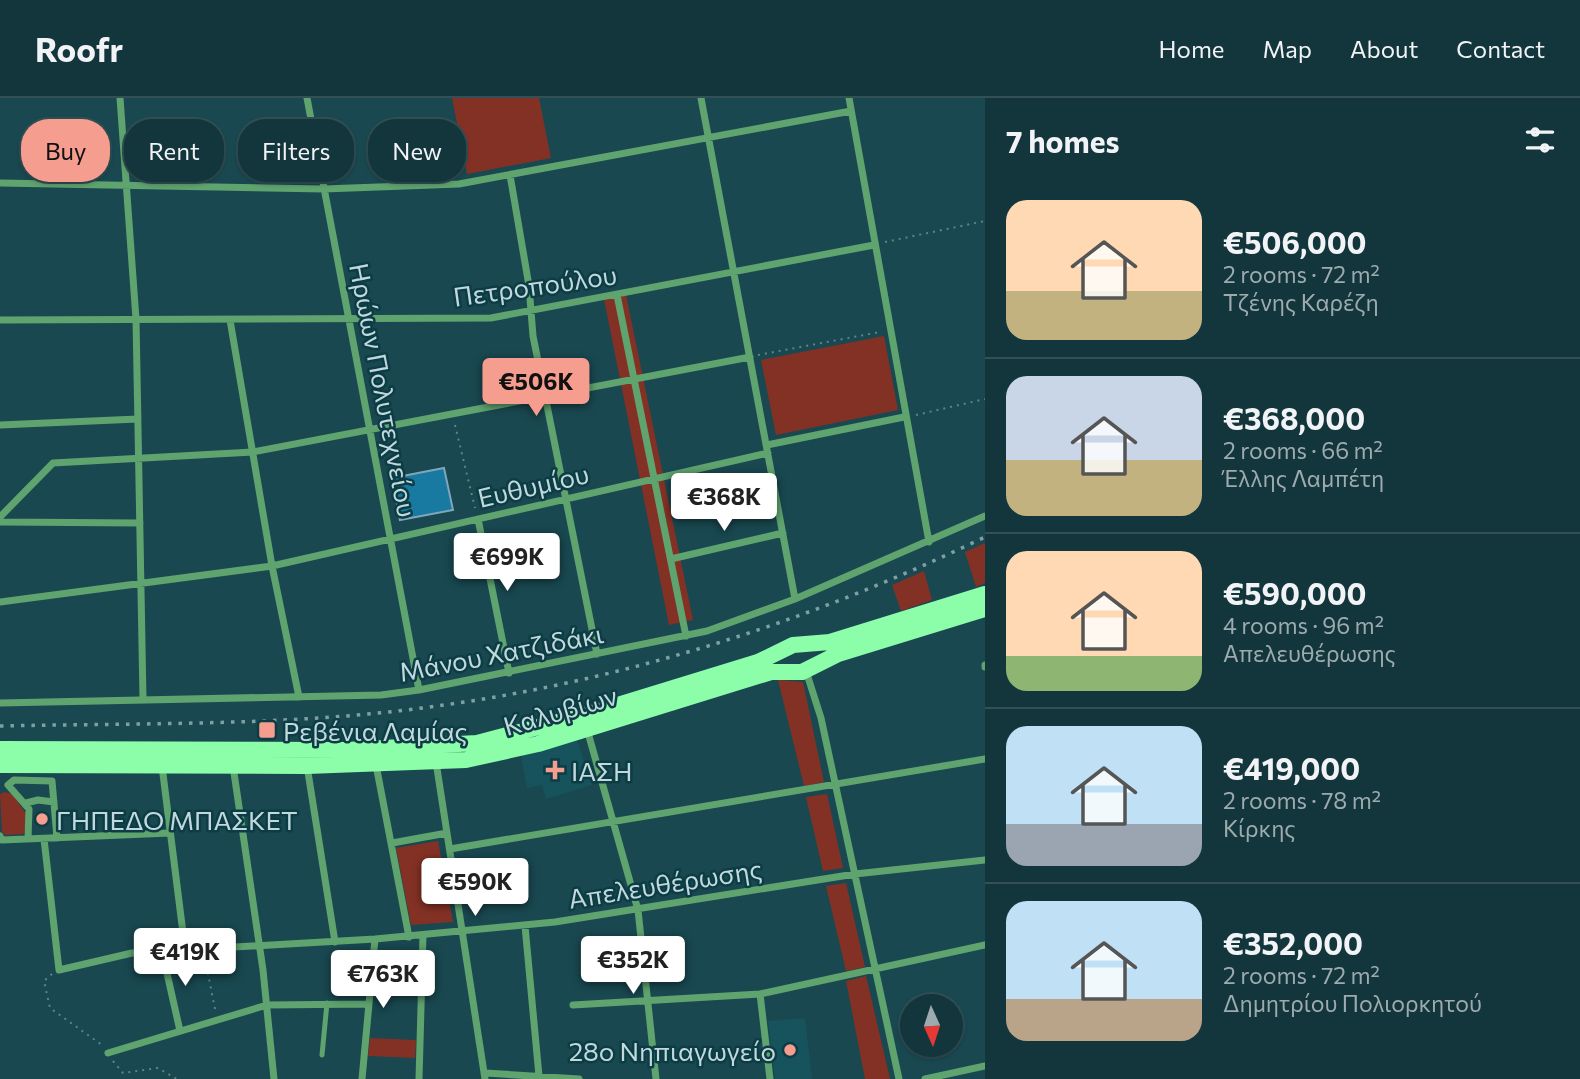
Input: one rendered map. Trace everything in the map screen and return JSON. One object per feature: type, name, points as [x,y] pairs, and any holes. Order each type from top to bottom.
[{"type":"main road","name":"Καλυβίων","points":[[0,765],[376,765],[435,754],[550,725],[758,662],[794,646],[830,642],[985,594]]},
{"type":"main road","name":"Καλυβίων","points":[[0,749],[346,750],[435,754],[508,752],[766,673],[802,670],[838,654],[985,609]]},
{"type":"main road","points":[[794,646],[811,654],[802,670],[784,661],[794,646]]},
{"type":"street","points":[[120,98],[136,319],[143,699]]},
{"type":"street","name":"Ηρώων Πολυτεχνείου","points":[[307,98],[419,690]]},
{"type":"street","points":[[701,98],[795,598]]},
{"type":"street","points":[[849,98],[904,417],[929,542]]},
{"type":"street","points":[[0,183],[324,189],[459,184],[851,111]]},
{"type":"street","points":[[510,175],[545,397],[597,654]]},
{"type":"street","name":"Πετροπούλου","points":[[0,320],[477,318],[531,311],[734,274],[874,245]]},
{"type":"street","points":[[617,295],[686,636]]},
{"type":"street","points":[[230,320],[272,566],[299,697]]},
{"type":"street","points":[[0,520],[53,463],[253,452],[750,357]]},
{"type":"street","name":"Ευθυμίου","points":[[0,602],[272,566],[654,479],[904,417]]},
{"type":"street","points":[[0,425],[138,419]]},
{"type":"street","name":"Μάνου Χατζιδάκι","points":[[0,703],[395,694],[509,673],[686,636],[795,598],[985,516]]},
{"type":"street","points":[[478,519],[509,673]]},
{"type":"street","points":[[0,520],[140,523]]},
{"type":"street","points":[[671,559],[783,533]]},
{"type":"street","points":[[802,670],[815,692],[899,1079]]},
{"type":"street","points":[[587,729],[638,910],[656,1079]]},
{"type":"street","points":[[435,754],[485,1076],[579,1079]]},
{"type":"street","points":[[450,849],[985,759]]},
{"type":"street","points":[[162,764],[186,949]]},
{"type":"street","points":[[233,765],[267,1005],[274,1079]]},
{"type":"street","points":[[376,765],[409,937]]},
{"type":"street","points":[[307,766],[335,942]]},
{"type":"street","points":[[28,839],[30,820],[26,803],[10,788],[9,782],[13,780],[52,781],[57,838]]},
{"type":"street","points":[[26,803],[38,800],[54,802]]},
{"type":"street","points":[[1,838],[44,839],[170,833]]},
{"type":"street","points":[[392,843],[447,833]]},
{"type":"street","points":[[44,839],[59,970]]},
{"type":"street","name":"Απελευθέρωσης","points":[[59,970],[109,957],[162,951],[409,937],[525,926],[855,874],[985,860]]},
{"type":"street","points":[[525,926],[539,1076]]},
{"type":"street","points":[[419,1079],[423,935]]},
{"type":"street","points":[[362,1079],[375,939]]},
{"type":"street","points":[[573,1005],[760,993],[985,945]]},
{"type":"street","points":[[162,951],[180,1031]]},
{"type":"street","points":[[760,993],[770,1079]]},
{"type":"street","points":[[108,1053],[267,1005],[369,1004]]},
{"type":"street","points":[[925,1079],[985,1066]]},
{"type":"lane","points":[[322,1055],[327,1003]]},
{"type":"path","points":[[874,245],[985,221]]},
{"type":"path","points":[[750,357],[889,331]]},
{"type":"path","points":[[904,417],[985,399]]},
{"type":"path","points":[[453,415],[478,519]]},
{"type":"path","points":[[202,948],[217,1020]]},
{"type":"path","points":[[59,970],[44,981],[50,1008],[101,1043],[122,1073],[158,1068],[177,1079]]},
{"type":"shaded area","points":[[452,98],[539,98],[551,158],[467,174],[466,119],[456,119]]},
{"type":"shaded area","points":[[626,295],[693,620],[669,625],[604,299]]},
{"type":"shaded area","points":[[884,336],[898,410],[776,435],[761,360]]},
{"type":"shaded area","points":[[985,543],[985,583],[976,587],[965,552]]},
{"type":"shaded area","points":[[924,571],[932,600],[901,611],[892,585]]},
{"type":"shaded area","points":[[778,680],[803,682],[824,782],[804,786]]},
{"type":"shaded area","name":"ΙΑΣΗ","points":[[577,740],[592,785],[546,799],[542,785],[527,788],[521,756]]},
{"type":"shaded area","points":[[0,794],[12,794],[27,815],[24,834],[5,835],[2,832]]},
{"type":"shaded area","points":[[827,794],[843,868],[823,871],[806,797]]},
{"type":"shaded area","points":[[438,841],[453,922],[411,925],[396,848]]},
{"type":"shaded area","points":[[846,883],[865,967],[846,971],[826,886]]},
{"type":"shaded area","points":[[866,976],[890,1079],[865,1079],[846,981]]},
{"type":"shaded area","name":"28ο Νηπιαγωγείο","points":[[805,1018],[812,1079],[775,1079],[768,1021]]},
{"type":"shaded area","points":[[370,1038],[416,1040],[415,1058],[368,1056]]},
{"type":"building","points":[[444,468],[453,510],[400,520],[392,478]]},
{"type":"railway","points":[[0,726],[305,719],[406,710],[556,685],[703,648],[775,624],[846,598],[985,537]]},
{"type":"place","name":"Ρεβένια Λαμίας","points":[[267,730]]},
{"type":"place","name":"ΙΑΣΗ","points":[[555,770]]},
{"type":"place","name":"ΓΗΠΕΔΟ ΜΠΑΣΚΕΤ","points":[[42,819]]},
{"type":"place","name":"28ο Νηπιαγωγείο","points":[[790,1050]]}]
